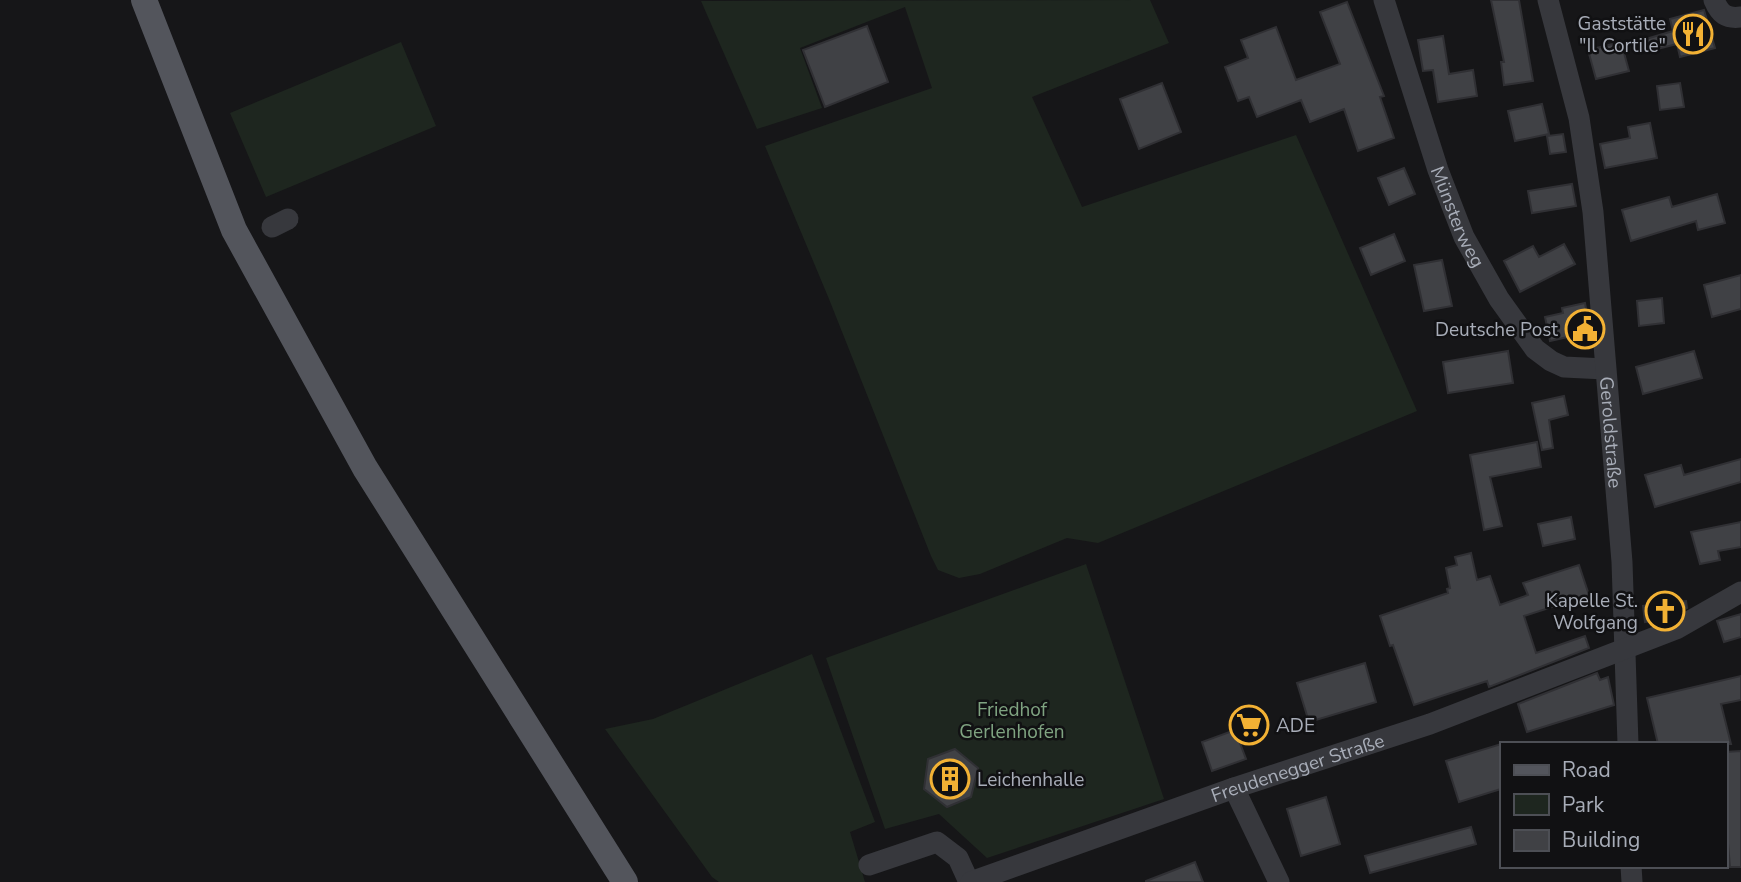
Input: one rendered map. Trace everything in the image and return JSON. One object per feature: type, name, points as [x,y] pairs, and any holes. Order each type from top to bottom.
[{"type":"main road","points":[[144,0],[240,242],[365,468],[625,882]]},
{"type":"street","name":"Münsterweg","points":[[1384,0],[1438,170],[1464,237],[1499,299],[1535,349],[1551,361],[1576,369],[1605,369]]},
{"type":"street","name":"Geroldstraße","points":[[1548,0],[1579,118],[1593,212],[1622,562],[1628,742]]},
{"type":"street","points":[[1714,0],[1718,11],[1723,15],[1741,17]]},
{"type":"street","name":"Freudenegger Straße","points":[[970,882],[1234,788],[1430,724],[1676,629],[1741,592]]},
{"type":"street","points":[[1234,788],[1279,882]]},
{"type":"street","points":[[869,865],[937,842],[958,858],[970,882]]},
{"type":"green space","points":[[1150,0],[1169,43],[1032,97],[1082,207],[1296,135],[1417,411],[1098,543],[1067,538],[980,574],[959,578],[938,570],[931,556],[765,146],[932,88],[905,7],[800,48],[822,108],[757,129],[701,1]]},
{"type":"green space","points":[[401,42],[436,126],[266,197],[230,113]]},
{"type":"green space","name":"Friedhof Gerlenhofen","points":[[1086,564],[1164,799],[987,858],[939,814],[885,829],[826,658]]},
{"type":"green space","points":[[812,654],[875,822],[850,832],[865,882],[719,882],[712,877],[605,729],[653,719]]},
{"type":"building","points":[[1491,0],[1519,0],[1533,81],[1504,85],[1501,62],[1504,62]]},
{"type":"building","points":[[1347,2],[1384,96],[1380,97],[1394,138],[1358,151],[1344,109],[1310,122],[1301,100],[1257,117],[1249,97],[1238,101],[1225,67],[1248,58],[1241,40],[1276,27],[1296,80],[1340,64],[1320,12]]},
{"type":"building","name":"Gaststätte \"Il Cortile\"","points":[[1704,10],[1715,48],[1680,57],[1677,44],[1649,51],[1646,39],[1673,31],[1670,19]]},
{"type":"building","points":[[867,26],[888,82],[825,107],[803,50]]},
{"type":"building","points":[[1443,36],[1449,74],[1473,70],[1477,96],[1438,102],[1433,70],[1423,71],[1418,40]]},
{"type":"building","points":[[1621,42],[1629,71],[1596,79],[1588,50]]},
{"type":"building","points":[[1162,83],[1181,132],[1139,149],[1120,99]]},
{"type":"building","points":[[1680,83],[1684,107],[1660,110],[1657,86]]},
{"type":"building","points":[[1542,104],[1549,134],[1515,141],[1508,111]]},
{"type":"building","points":[[1650,123],[1657,158],[1605,168],[1600,144],[1630,138],[1628,127]]},
{"type":"building","points":[[1563,134],[1566,152],[1550,154],[1547,136]]},
{"type":"building","points":[[1404,168],[1415,194],[1389,205],[1378,178]]},
{"type":"building","points":[[1572,184],[1576,206],[1532,213],[1528,191]]},
{"type":"building","points":[[1717,194],[1725,223],[1698,230],[1696,221],[1631,241],[1622,210],[1669,197],[1672,207]]},
{"type":"building","points":[[1394,234],[1405,261],[1371,275],[1360,248]]},
{"type":"building","points":[[1564,244],[1575,264],[1520,292],[1504,261],[1533,246],[1539,257]]},
{"type":"building","points":[[1442,260],[1452,306],[1424,311],[1414,265]]},
{"type":"building","points":[[1741,275],[1741,309],[1712,317],[1704,285]]},
{"type":"building","points":[[1662,298],[1664,323],[1639,326],[1637,301]]},
{"type":"building","points":[[1585,303],[1590,332],[1550,341],[1545,317],[1563,313],[1562,308]]},
{"type":"building","points":[[1508,351],[1513,383],[1448,393],[1443,362]]},
{"type":"building","points":[[1694,351],[1702,378],[1643,394],[1636,367]]},
{"type":"building","points":[[1564,396],[1568,415],[1549,420],[1553,448],[1542,450],[1532,403]]},
{"type":"building","points":[[1537,442],[1541,467],[1490,477],[1502,526],[1484,530],[1470,455]]},
{"type":"building","points":[[1741,459],[1741,482],[1655,507],[1645,475],[1681,465],[1684,475]]},
{"type":"building","points":[[1571,517],[1575,539],[1543,546],[1538,524]]},
{"type":"building","points":[[1741,522],[1741,547],[1718,551],[1720,560],[1700,564],[1691,532]]},
{"type":"building","points":[[1471,553],[1477,580],[1490,576],[1500,605],[1528,595],[1523,583],[1579,565],[1589,595],[1524,616],[1536,653],[1585,636],[1589,648],[1489,687],[1487,681],[1414,705],[1380,616],[1448,593],[1447,589],[1450,588],[1446,568],[1457,565],[1455,557]]},
{"type":"building","name":"Kapelle St. Wolfgang","points":[[1686,601],[1687,608],[1670,617],[1645,622],[1643,606]]},
{"type":"building","points":[[1741,614],[1741,637],[1724,642],[1717,621]]},
{"type":"building","points":[[1365,663],[1376,702],[1309,722],[1297,683]]},
{"type":"building","points":[[1597,673],[1600,680],[1608,677],[1614,705],[1527,732],[1518,704]]},
{"type":"building","points":[[1741,676],[1741,700],[1721,704],[1731,744],[1658,742],[1647,698]]},
{"type":"building","points":[[1256,709],[1263,729],[1240,737],[1233,717]]},
{"type":"building","points":[[1235,730],[1246,759],[1212,771],[1202,742]]},
{"type":"building","points":[[1500,744],[1500,789],[1459,802],[1446,761]]},
{"type":"building","name":"Leichenhalle","points":[[955,749],[978,768],[971,797],[947,807],[924,789],[928,759]]},
{"type":"building","points":[[1741,751],[1741,867],[1730,867],[1727,752]]},
{"type":"building","points":[[1326,797],[1340,844],[1301,856],[1287,809]]},
{"type":"building","points":[[1471,827],[1476,844],[1370,873],[1365,856]]},
{"type":"building","points":[[1195,862],[1203,882],[1146,882],[1146,881]]},
{"type":"place","name":"Gaststätte \"Il Cortile\"","points":[[1693,34]]},
{"type":"place","name":"Deutsche Post","points":[[1585,329]]},
{"type":"place","name":"Kapelle St. Wolfgang","points":[[1665,611]]},
{"type":"place","name":"ADE","points":[[1249,725]]},
{"type":"place","name":"Leichenhalle","points":[[950,779]]}]
